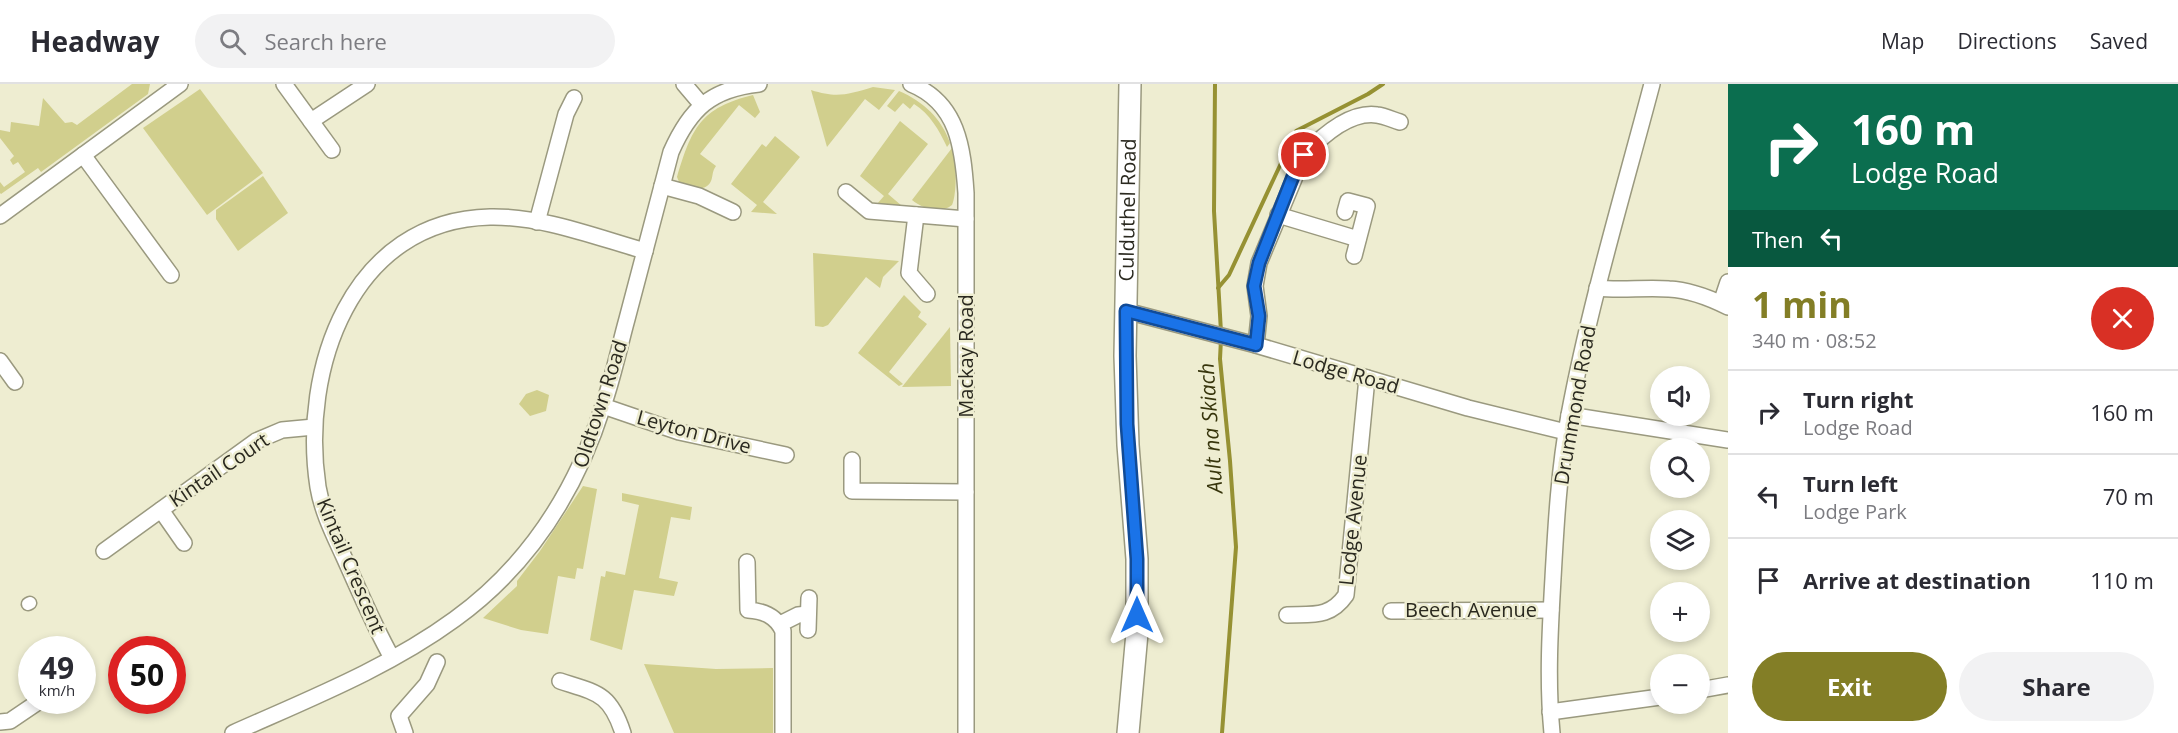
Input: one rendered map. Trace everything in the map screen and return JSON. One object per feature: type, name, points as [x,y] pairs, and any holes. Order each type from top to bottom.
[{"type":"main road","name":"Culduthel Road","points":[[1128,733],[1137,633],[1137,559],[1128,445],[1126,311],[1130,84]]},
{"type":"street","points":[[284,84],[332,150]]},
{"type":"street","points":[[311,122],[367,84]]},
{"type":"street","points":[[684,84],[697,109],[727,91],[759,84]]},
{"type":"street","name":"Mackay Road","points":[[911,84],[924,89],[943,105],[951,118],[964,160],[966,733]]},
{"type":"street","name":"Drummond Road","points":[[1552,733],[1550,712],[1551,610],[1566,432],[1597,288],[1652,84]]},
{"type":"street","points":[[1,214],[173,86]]},
{"type":"street","points":[[537,222],[566,114],[574,98]]},
{"type":"street","name":"Oldtown Road","points":[[233,733],[354,678],[455,620],[492,589],[523,558],[572,485],[603,406],[671,152],[679,134],[697,109]]},
{"type":"street","points":[[1256,345],[1259,316],[1255,297],[1259,263],[1304,155],[1317,141],[1350,120],[1366,115],[1379,115],[1400,122]]},
{"type":"street","points":[[83,155],[171,275]]},
{"type":"street","points":[[662,186],[699,196],[733,212]]},
{"type":"street","points":[[846,192],[868,211],[966,219]]},
{"type":"street","points":[[1345,212],[1348,201],[1367,206],[1354,256]]},
{"type":"street","name":"Mackay Road","points":[[916,214],[909,273],[927,294]]},
{"type":"street","points":[[1278,215],[1358,238]]},
{"type":"street","name":"Kintail Crescent","points":[[392,658],[366,611],[326,520],[318,489],[314,427],[325,358],[333,335],[358,286],[374,267],[408,240],[434,228],[458,221],[489,217],[537,222],[645,251]]},
{"type":"street","points":[[1597,288],[1672,289],[1706,297],[1724,305],[1728,282]]},
{"type":"street","name":"Lodge Road","points":[[1126,311],[1256,345],[1479,411],[1566,432]]},
{"type":"street","points":[[0,361],[15,382]]},
{"type":"street","name":"Lodge Avenue","points":[[1294,610],[1327,613],[1339,606],[1346,595],[1367,378]]},
{"type":"street","name":"Leyton Drive","points":[[603,406],[679,432],[786,455]]},
{"type":"street","points":[[1569,415],[1728,440]]},
{"type":"street","name":"Kintail Court","points":[[104,551],[256,441],[282,430],[314,427]]},
{"type":"street","points":[[852,460],[852,491],[966,492]]},
{"type":"street","name":"Kintail Court","points":[[161,510],[184,543]]},
{"type":"street","points":[[747,562],[748,610],[775,618],[780,624],[784,638],[783,733]]},
{"type":"street","points":[[808,630],[809,598]]},
{"type":"street","name":"Beech Avenue","points":[[1391,611],[1551,610]]},
{"type":"street","points":[[780,624],[798,615],[808,614]]},
{"type":"street","points":[[405,733],[399,716],[427,684],[437,662]]},
{"type":"street","points":[[560,681],[599,694],[611,706],[623,733]]},
{"type":"street","points":[[1710,688],[1728,685]]},
{"type":"street","points":[[1550,712],[1650,698]]},
{"type":"street","points":[[0,722],[10,721],[20,714]]},
{"type":"shaded area","points":[[132,84],[150,84],[148,94],[41,172],[38,168],[0,193],[0,182],[4,187],[25,172],[18,162],[13,165],[10,160],[14,156],[0,138],[0,130],[10,132],[11,122],[39,126],[43,98],[65,123],[72,122],[77,125]]},
{"type":"shaded area","points":[[873,87],[895,90],[879,110],[865,99],[827,147],[811,90],[842,94]]},
{"type":"shaded area","points":[[200,89],[263,173],[207,215],[143,128]]},
{"type":"shaded area","points":[[899,91],[916,100],[936,118],[950,143],[947,147],[934,123],[914,104],[910,109],[903,103],[895,112],[887,106]]},
{"type":"shaded area","points":[[753,95],[760,112],[755,118],[739,105],[700,154],[716,166],[708,185],[696,188],[679,182],[677,177],[682,160],[701,122],[721,106]]},
{"type":"shaded area","points":[[900,121],[928,144],[888,194],[902,206],[877,204],[884,196],[860,176]]},
{"type":"shaded area","points":[[775,136],[800,157],[763,202],[777,214],[751,212],[757,205],[731,184],[762,144],[766,147]]},
{"type":"shaded area","points":[[952,148],[956,177],[952,205],[937,210],[916,203],[912,200]]},
{"type":"shaded area","points":[[263,176],[288,213],[238,251],[216,219],[216,210]]},
{"type":"shaded area","points":[[813,253],[899,261],[883,277],[880,288],[866,277],[828,325],[823,327],[815,326]]},
{"type":"shaded area","points":[[904,295],[921,312],[918,317],[927,324],[889,372],[903,384],[899,386],[858,353]]},
{"type":"shaded area","points":[[950,327],[951,386],[902,387]]},
{"type":"shaded area","points":[[537,390],[549,395],[546,411],[530,416],[519,404],[526,394]]},
{"type":"shaded area","points":[[583,486],[597,489],[583,569],[577,568],[575,579],[558,576],[548,634],[521,630],[483,618],[517,586],[517,581]]},
{"type":"shaded area","points":[[622,493],[692,507],[690,520],[671,517],[659,578],[678,582],[674,596],[634,590],[622,650],[590,640],[601,576],[605,577],[606,571],[625,575],[639,505],[622,501]]},
{"type":"shaded area","points":[[644,664],[716,669],[773,668],[773,733],[674,733]]},
{"type":"waterway","name":"Ault na Skiach","points":[[1215,84],[1214,211],[1221,332]]},
{"type":"waterway","points":[[1218,288],[1229,275],[1296,131],[1383,84]]},
{"type":"waterway","name":"Ault na Skiach","points":[[1221,339],[1220,359],[1236,547],[1222,733]]},
{"type":"route","points":[[1137,615],[1137,559],[1127,424],[1126,311],[1256,345],[1259,316],[1254,286],[1259,263],[1294,174],[1304,155]]}]
